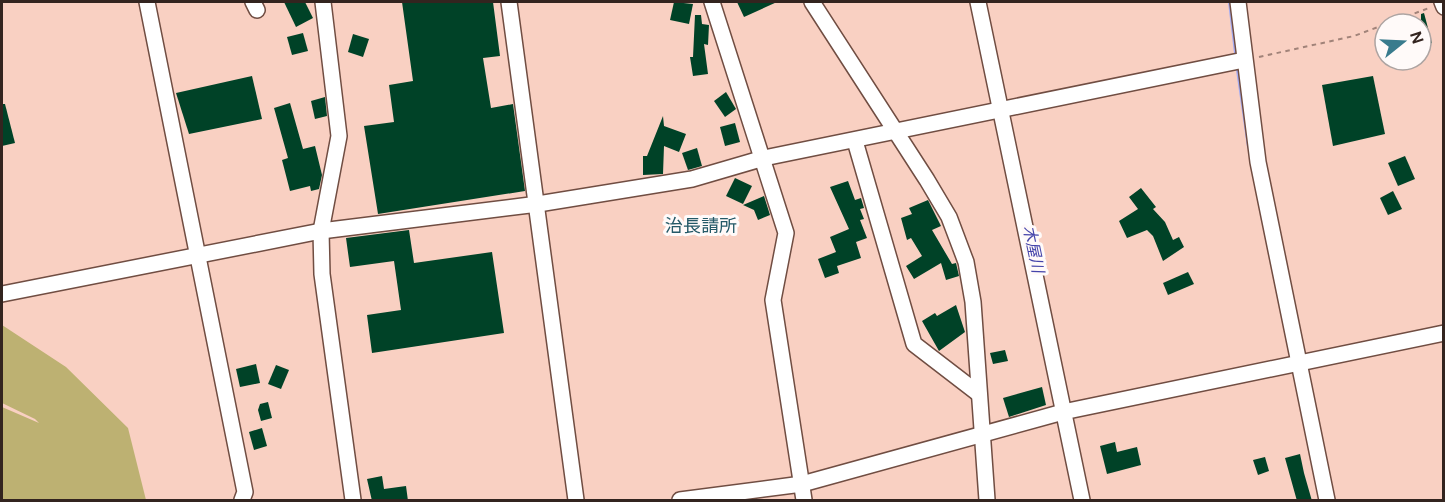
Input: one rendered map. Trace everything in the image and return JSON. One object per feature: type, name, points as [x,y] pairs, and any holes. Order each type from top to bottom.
[{"type":"street","points":[[147,2],[245,492],[242,501]]},
{"type":"street","points":[[323,2],[339,136],[321,231],[322,274],[353,501]]},
{"type":"street","points":[[509,2],[538,204],[576,501]]},
{"type":"street","points":[[712,2],[764,158],[786,233],[772,300],[804,501]]},
{"type":"street","points":[[812,2],[899,133],[949,217],[966,262],[973,303],[987,501]]},
{"type":"street","points":[[978,2],[997,113],[1059,413],[1082,501]]},
{"type":"street","points":[[1238,2],[1258,162],[1327,501]]},
{"type":"street","points":[[2,294],[321,231],[538,204],[692,179],[764,158],[997,113],[1244,60]]},
{"type":"street","points":[[855,141],[914,344],[979,394]]},
{"type":"street","points":[[681,501],[802,484],[1059,413],[1298,361],[1443,333]]},
{"type":"path","points":[[1244,60],[1354,36],[1443,4]]},
{"type":"shaded area","points":[[2,325],[66,367],[128,428],[146,500],[2,500],[2,407],[39,423],[2,403]]},
{"type":"building","points":[[284,2],[305,2],[313,18],[296,27]]},
{"type":"building","points":[[402,2],[493,2],[500,56],[483,58],[491,108],[513,104],[525,191],[378,214],[364,126],[394,122],[389,85],[413,81]]},
{"type":"building","points":[[674,2],[693,4],[689,24],[670,20]]},
{"type":"building","points":[[737,2],[777,2],[744,17]]},
{"type":"building","points":[[695,15],[701,15],[702,24],[709,25],[708,45],[704,44],[708,74],[693,76],[690,57],[693,57]]},
{"type":"building","points":[[303,33],[308,51],[292,55],[287,37]]},
{"type":"building","points":[[353,34],[369,39],[363,57],[348,52]]},
{"type":"building","points":[[252,76],[262,119],[189,134],[176,93]]},
{"type":"building","points":[[1373,76],[1385,134],[1333,146],[1322,85]]},
{"type":"building","points":[[726,92],[736,109],[725,117],[714,101]]},
{"type":"building","points":[[325,97],[327,116],[315,119],[311,101]]},
{"type":"building","points":[[290,103],[303,149],[315,146],[322,175],[319,189],[311,191],[310,186],[290,191],[282,160],[288,158],[274,108]]},
{"type":"building","points":[[2,104],[5,104],[15,143],[2,146]]},
{"type":"building","points":[[663,116],[664,126],[686,134],[679,152],[664,146],[663,174],[643,175],[643,156],[647,156]]},
{"type":"building","points":[[735,123],[740,142],[725,146],[720,127]]},
{"type":"building","points":[[697,148],[702,166],[688,170],[682,153]]},
{"type":"building","points":[[1405,156],[1415,179],[1398,186],[1388,163]]},
{"type":"building","points":[[735,178],[752,186],[743,204],[726,196]]},
{"type":"building","points":[[848,181],[855,200],[861,198],[864,208],[860,209],[864,219],[860,220],[867,238],[856,242],[861,258],[837,266],[839,273],[825,278],[818,259],[836,252],[830,237],[849,229],[830,187]]},
{"type":"building","points":[[1141,188],[1156,207],[1153,209],[1165,222],[1173,240],[1179,237],[1184,247],[1163,261],[1153,236],[1147,230],[1127,238],[1119,221],[1138,209],[1129,197]]},
{"type":"building","points":[[1393,191],[1402,209],[1388,215],[1380,198]]},
{"type":"building","points":[[764,196],[770,215],[758,220],[754,210],[743,205]]},
{"type":"building","points":[[928,200],[941,226],[932,230],[952,264],[956,263],[959,276],[946,280],[941,263],[914,279],[906,266],[922,256],[911,238],[907,240],[901,218],[912,214],[909,208]]},
{"type":"building","points":[[409,230],[414,263],[492,252],[504,333],[372,353],[367,315],[401,310],[394,261],[350,267],[346,238]]},
{"type":"building","points":[[1188,272],[1194,284],[1168,295],[1163,283]]},
{"type":"building","points":[[956,305],[965,332],[939,351],[922,321],[935,313],[937,316]]},
{"type":"building","points":[[1005,350],[1008,361],[993,364],[990,353]]},
{"type":"building","points":[[256,364],[260,383],[240,387],[236,369]]},
{"type":"building","points":[[276,365],[289,370],[281,389],[268,384]]},
{"type":"building","points":[[1042,387],[1046,405],[1009,417],[1003,398]]},
{"type":"building","points":[[268,402],[272,418],[261,421],[258,410],[260,404]]},
{"type":"building","points":[[262,428],[267,446],[254,450],[249,432]]},
{"type":"building","points":[[1115,442],[1117,452],[1137,447],[1141,465],[1107,474],[1100,446]]},
{"type":"building","points":[[1300,454],[1312,501],[1297,501],[1285,458]]},
{"type":"building","points":[[1265,457],[1269,471],[1258,475],[1253,460]]},
{"type":"building","points":[[382,476],[384,489],[406,486],[408,501],[372,501],[367,479]]},
{"type":"waterway","points":[[1230,2],[1236,53]]},
{"type":"waterway","points":[[1238,70],[1249,147]]},
{"type":"district","name":"治長請所","points":[[701,226]]},
{"type":"water label","name":"木屋川","points":[[1034,249]]}]
